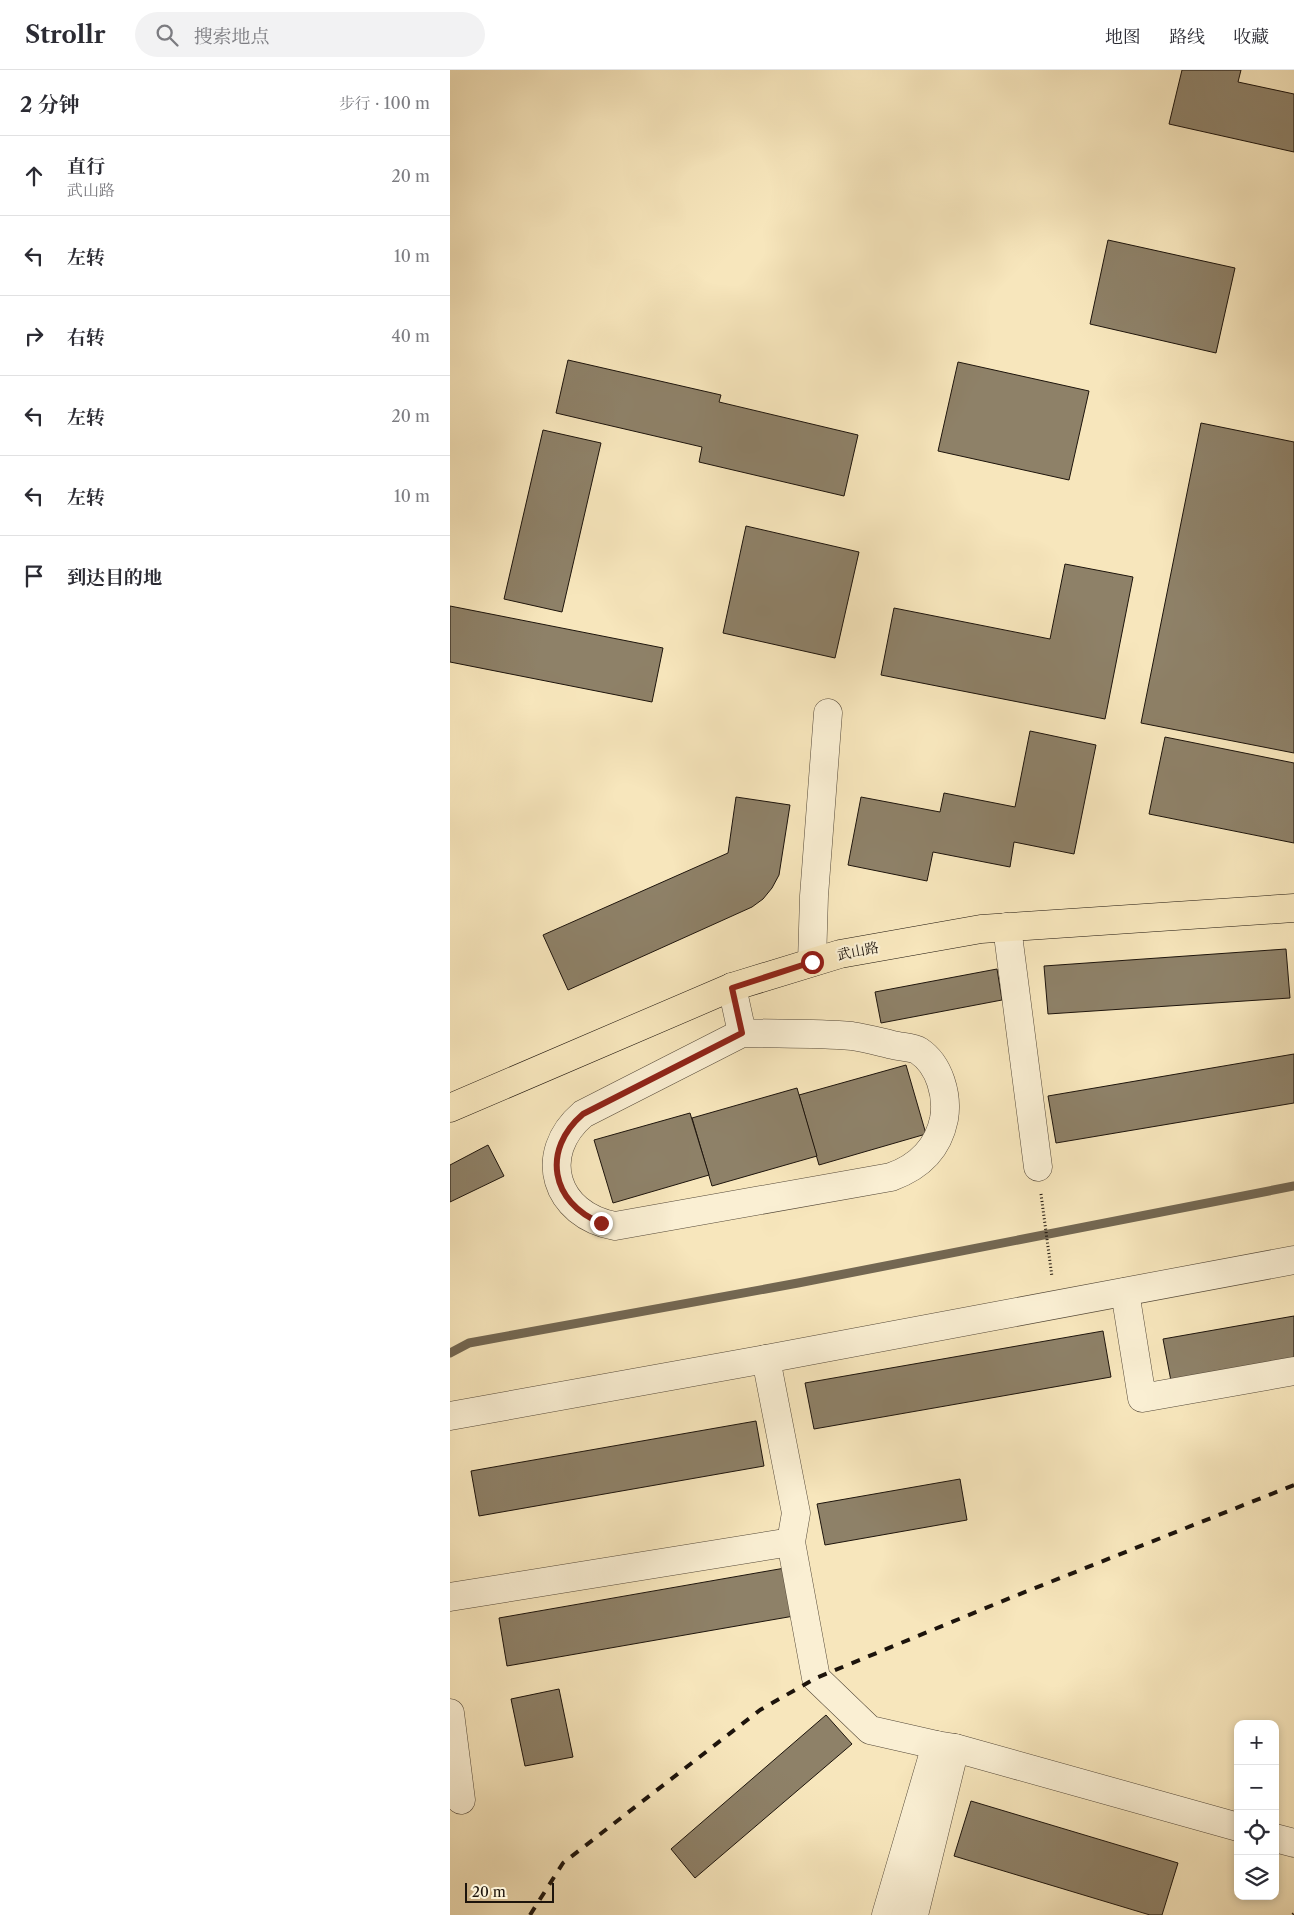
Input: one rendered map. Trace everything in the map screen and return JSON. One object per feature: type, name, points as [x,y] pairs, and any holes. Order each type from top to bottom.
[{"type":"main road","name":"武山路","points":[[450,1108],[732,988],[840,954],[981,929],[1294,908]]},
{"type":"street","points":[[812,962],[814,896],[828,713]]},
{"type":"street","points":[[1007,927],[1038,1167]]},
{"type":"street","points":[[732,988],[742,1033]]},
{"type":"street","points":[[742,1033],[853,1036],[918,1050],[930,1062],[940,1077],[945,1094],[944,1120],[936,1144],[916,1165],[891,1177],[615,1226],[588,1218],[576,1210],[560,1187],[556,1160],[559,1146],[573,1123],[583,1114],[742,1033]]},
{"type":"street","points":[[450,1416],[1294,1260]]},
{"type":"street","points":[[1125,1292],[1142,1398],[1294,1371]]},
{"type":"street","points":[[766,1359],[796,1513],[791,1542],[816,1678],[870,1730],[946,1746],[1234,1826]]},
{"type":"street","points":[[450,1597],[791,1542]]},
{"type":"street","points":[[450,1713],[461,1800]]},
{"type":"street","points":[[886,1915],[946,1746]]},
{"type":"street","points":[[914,1915],[946,1746]]},
{"type":"street","points":[[1279,1839],[1294,1843]]},
{"type":"path","points":[[1038,1167],[1049,1255]]},
{"type":"building","points":[[1182,70],[1241,70],[1238,82],[1294,94],[1294,152],[1169,124]]},
{"type":"building","points":[[1108,240],[1235,268],[1216,353],[1090,324]]},
{"type":"building","points":[[568,360],[721,395],[719,402],[858,435],[844,496],[699,462],[702,447],[556,413]]},
{"type":"building","points":[[958,362],[1089,391],[1069,480],[938,451]]},
{"type":"building","points":[[1201,423],[1294,442],[1294,753],[1141,723]]},
{"type":"building","points":[[543,430],[601,443],[562,612],[504,599]]},
{"type":"building","points":[[746,526],[859,552],[835,658],[723,633]]},
{"type":"building","points":[[1065,564],[1133,577],[1105,719],[881,675],[894,608],[1050,639]]},
{"type":"building","points":[[450,606],[663,648],[652,702],[450,662]]},
{"type":"building","points":[[1030,731],[1096,745],[1074,854],[1014,842],[1010,867],[933,852],[927,881],[848,865],[861,797],[940,812],[944,793],[1015,807]]},
{"type":"building","points":[[1165,737],[1294,763],[1294,843],[1149,814]]},
{"type":"building","points":[[736,797],[790,805],[779,875],[763,899],[752,907],[568,990],[543,935],[728,853]]},
{"type":"building","points":[[1286,949],[1290,998],[1048,1014],[1044,966]]},
{"type":"building","points":[[997,969],[1002,1000],[881,1023],[875,992]]},
{"type":"building","points":[[1294,1054],[1294,1103],[1056,1143],[1048,1096]]},
{"type":"building","points":[[906,1065],[926,1134],[819,1165],[799,1095]]},
{"type":"building","points":[[797,1088],[817,1156],[712,1186],[692,1118]]},
{"type":"building","points":[[690,1113],[709,1175],[613,1203],[594,1140]]},
{"type":"building","points":[[488,1145],[504,1176],[450,1202],[450,1165]]},
{"type":"building","points":[[1294,1316],[1294,1359],[1171,1381],[1163,1339]]},
{"type":"building","points":[[1103,1331],[1111,1377],[814,1429],[805,1383]]},
{"type":"building","points":[[756,1421],[764,1466],[479,1516],[471,1471]]},
{"type":"building","points":[[960,1479],[967,1520],[825,1545],[817,1504]]},
{"type":"building","points":[[785,1568],[794,1616],[507,1666],[499,1618]]},
{"type":"building","points":[[559,1689],[573,1757],[525,1766],[511,1699]]},
{"type":"building","points":[[826,1715],[852,1744],[695,1878],[671,1849]]},
{"type":"building","points":[[971,1801],[1178,1863],[1162,1915],[1150,1915],[954,1856]]},
{"type":"waterway","points":[[450,1353],[469,1343],[798,1283],[1294,1186]]},
{"type":"railway","points":[[530,1915],[563,1863],[760,1710],[816,1678],[1010,1598],[1294,1485]]},
{"type":"route","points":[[601,1223],[588,1218],[576,1210],[560,1187],[556,1160],[559,1146],[573,1123],[583,1114],[742,1033],[732,988],[812,962]]}]
